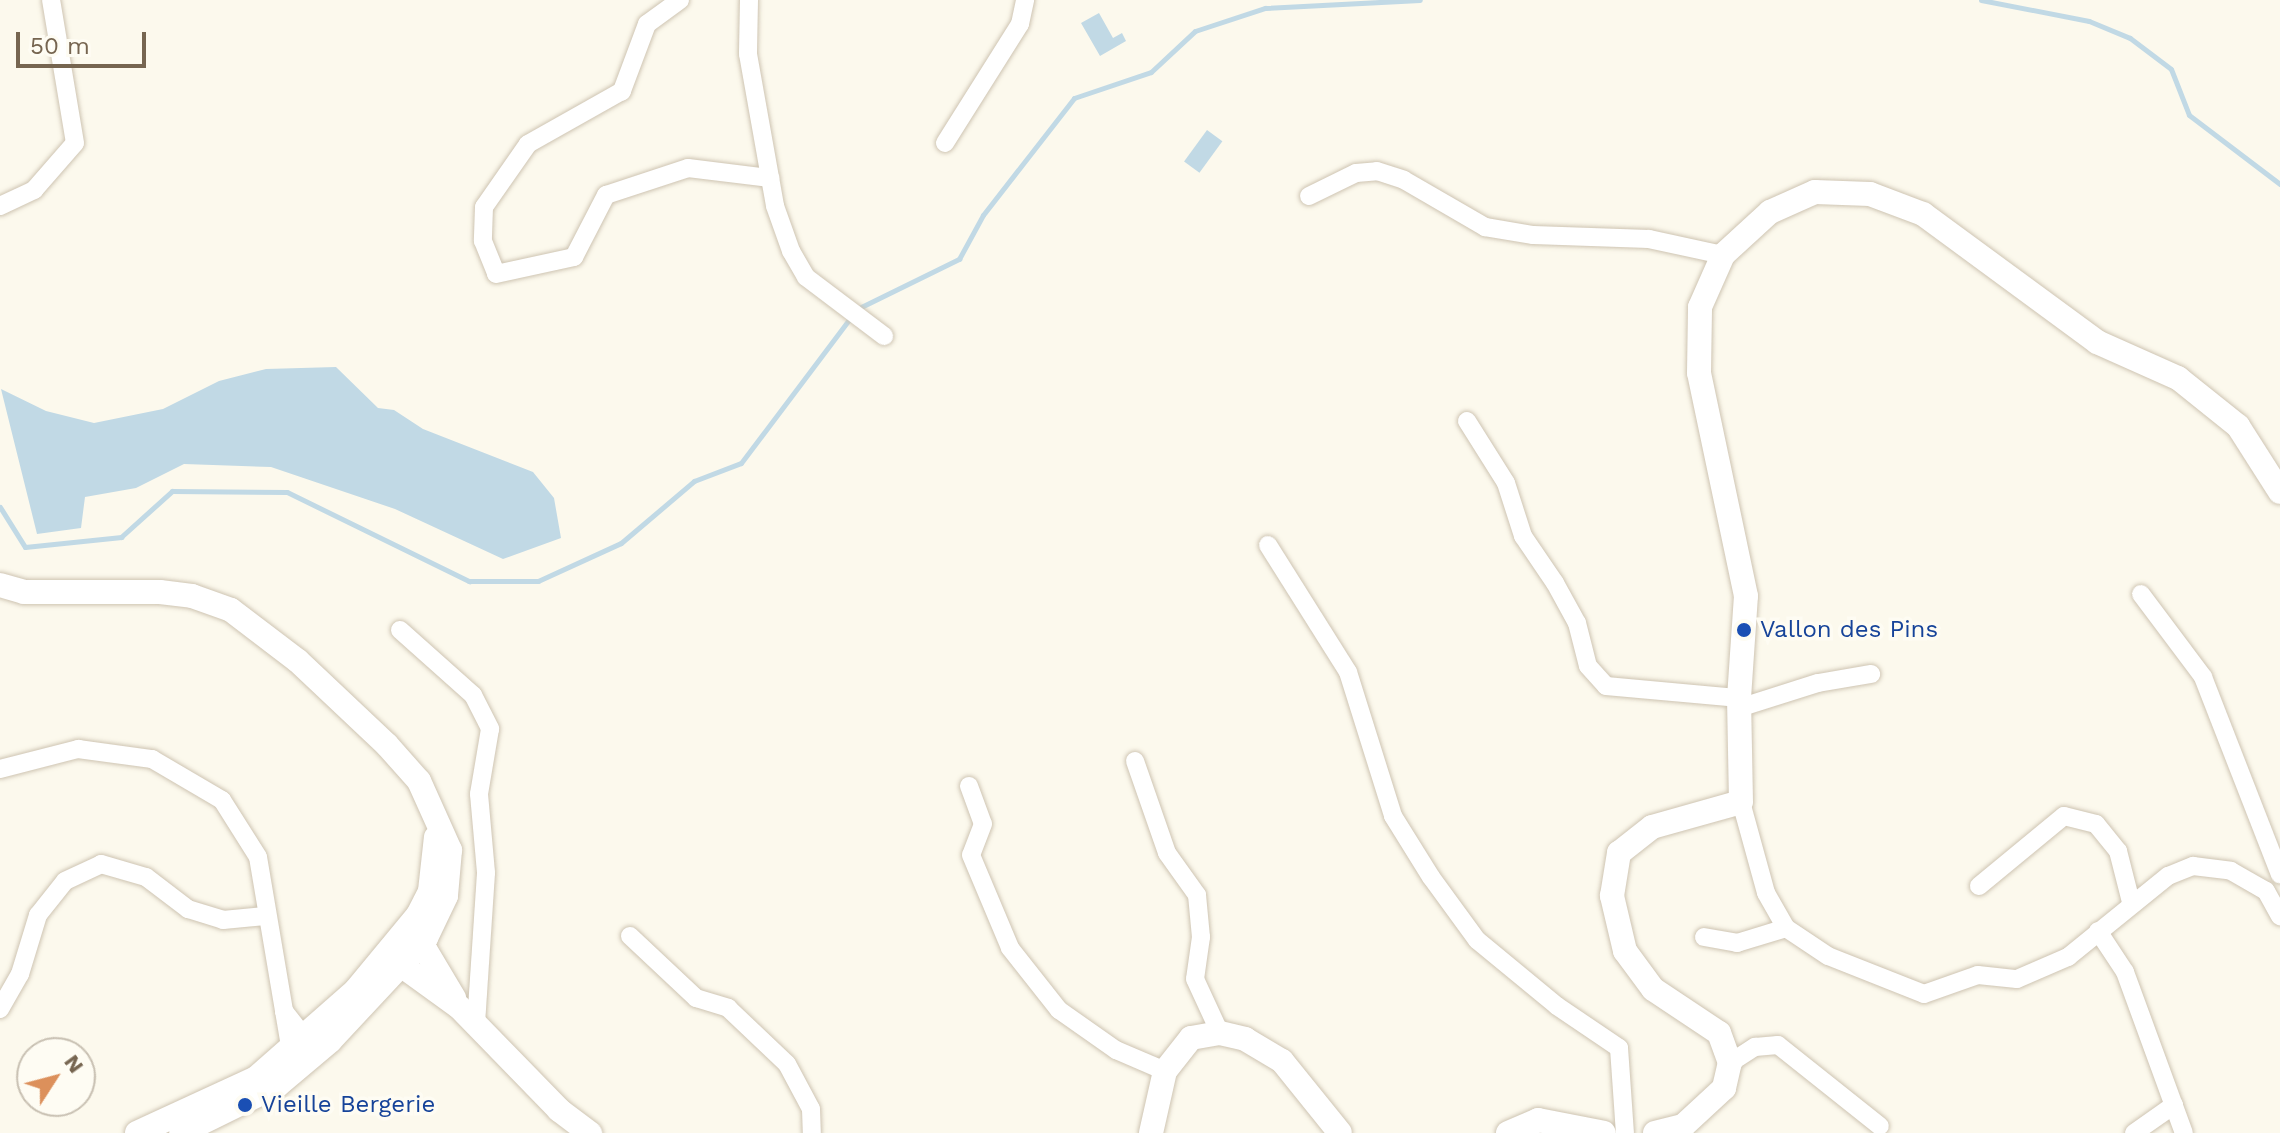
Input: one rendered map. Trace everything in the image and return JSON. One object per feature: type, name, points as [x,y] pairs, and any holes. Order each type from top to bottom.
[{"type":"street","points":[[0,206],[34,190],[75,143],[51,0]]},
{"type":"street","points":[[680,0],[647,24],[622,91],[528,144],[484,207],[483,241],[496,274],[574,257],[606,195],[688,168],[770,178]]},
{"type":"street","points":[[749,0],[748,54],[770,178],[791,251],[806,277],[884,336]]},
{"type":"street","points":[[945,143],[1020,24],[1025,0]]},
{"type":"street","points":[[1309,196],[1356,173],[1377,171],[1404,180],[1485,227],[1533,235],[1649,239],[1723,255]]},
{"type":"street","points":[[2280,492],[2238,426],[2178,378],[2097,342],[1923,214],[1870,194],[1815,192],[1770,212],[1723,255],[1700,307],[1699,373],[1746,596],[1739,703],[1741,802],[1766,893],[1786,928],[1828,956],[1924,994],[1978,975],[2017,979],[2068,957],[2131,902],[2168,876],[2193,866],[2231,871],[2266,891],[2280,916]]},
{"type":"street","points":[[1467,421],[1506,483],[1523,536],[1555,583],[1577,623],[1588,666],[1606,686],[1739,703],[1818,683],[1871,674]]},
{"type":"street","points":[[1268,545],[1348,672],[1393,816],[1431,877],[1477,940],[1557,1006],[1619,1048],[1625,1133]]},
{"type":"street","points":[[0,585],[24,592],[160,592],[192,596],[231,610],[298,661],[387,745],[419,781],[437,814],[430,891],[403,950],[257,1098],[181,1133]]},
{"type":"street","points":[[2141,594],[2203,677],[2280,875]]},
{"type":"street","points":[[400,630],[473,695],[490,729],[479,794],[486,873],[468,1016]]},
{"type":"street","points":[[0,769],[78,749],[152,759],[222,800],[258,857],[265,916],[284,1011],[305,1048]]},
{"type":"street","points":[[1135,761],[1167,853],[1197,895],[1201,937],[1195,979],[1220,1033]]},
{"type":"street","points":[[969,786],[983,824],[971,855],[1010,948],[1059,1010],[1116,1050],[1165,1071]]},
{"type":"street","points":[[1655,1133],[1683,1126],[1724,1088],[1730,1063],[1719,1033],[1653,989],[1625,951],[1612,896],[1619,853],[1652,827],[1741,802]]},
{"type":"street","points":[[1979,886],[2064,816],[2096,824],[2118,851],[2131,902]]},
{"type":"street","points":[[0,1009],[20,974],[38,915],[65,881],[101,864],[146,877],[199,913],[223,920],[265,916]]},
{"type":"street","points":[[1704,937],[1737,943],[1786,928]]},
{"type":"street","points":[[2098,931],[2125,972],[2184,1133]]},
{"type":"street","points":[[630,936],[696,998],[728,1008],[787,1064],[811,1109],[812,1133]]},
{"type":"street","points":[[403,950],[559,1110],[590,1133]]},
{"type":"street","points":[[1151,1133],[1165,1071],[1191,1038],[1220,1033],[1245,1039],[1282,1061],[1340,1133]]},
{"type":"street","points":[[1730,1063],[1755,1047],[1778,1045],[1880,1126]]},
{"type":"street","points":[[137,1133],[239,1088],[305,1048]]},
{"type":"street","points":[[2134,1133],[2174,1105]]},
{"type":"street","points":[[1508,1133],[1538,1120],[1604,1133]]},
{"type":"water","points":[[1099,13],[1113,38],[1122,33],[1126,41],[1100,56],[1081,23]]},
{"type":"water","points":[[1207,130],[1222,141],[1199,173],[1184,162]]},
{"type":"water","points":[[336,367],[378,408],[394,410],[423,429],[533,472],[554,498],[561,538],[503,559],[395,509],[271,467],[184,464],[136,488],[85,497],[81,528],[37,534],[1,389],[46,411],[94,423],[163,409],[219,381],[266,369]]},
{"type":"waterway","points":[[0,507],[25,547],[121,537],[172,491],[287,492],[469,581],[538,581],[621,543],[694,481],[741,463],[857,309],[959,259],[983,215],[1074,98],[1151,72],[1195,31],[1265,8],[1420,0]]},
{"type":"waterway","points":[[1981,0],[2089,21],[2130,38],[2171,69],[2189,115],[2280,184]]},
{"type":"place","name":"Vallon des Pins","points":[[1744,630]]},
{"type":"place","name":"Vieille Bergerie","points":[[245,1105]]}]
